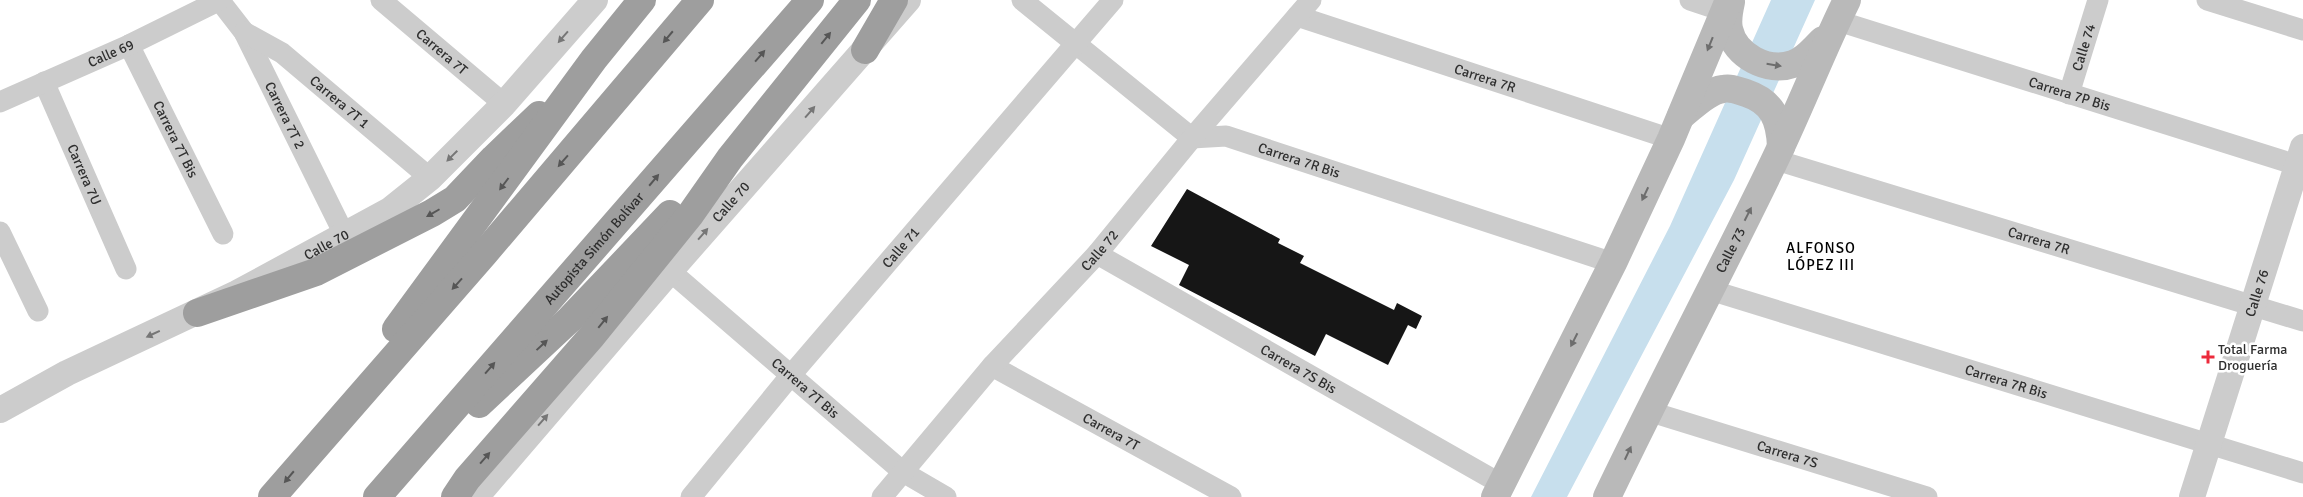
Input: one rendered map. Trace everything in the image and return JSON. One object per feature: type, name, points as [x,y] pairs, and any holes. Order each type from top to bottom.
[{"type":"highway","points":[[306,457],[408,313],[594,59],[642,0]]},
{"type":"highway","points":[[272,497],[484,254],[700,0]]},
{"type":"highway","name":"Autopista Simón Bolívar","points":[[378,497],[810,0]]},
{"type":"highway","points":[[455,497],[467,479],[592,336],[690,215],[730,158],[857,0]]},
{"type":"highway","points":[[865,50],[894,0]]},
{"type":"highway","points":[[197,313],[316,272],[404,229],[455,199],[594,59]]},
{"type":"highway","points":[[378,497],[570,319],[678,205],[730,158]]},
{"type":"main road","points":[[1728,9],[1733,39],[1740,50],[1758,62],[1785,67],[1805,58],[1838,18]]},
{"type":"main road","points":[[1498,491],[1613,263],[1676,128],[1728,9]]},
{"type":"main road","name":"Calle 73","points":[[1607,497],[1648,411],[1710,290],[1838,18]]},
{"type":"main road","points":[[1676,128],[1711,94],[1730,89],[1755,96],[1770,107],[1778,143]]},
{"type":"street","name":"Carrera 7T 2","points":[[220,0],[244,32],[344,234]]},
{"type":"street","name":"Calle 69","points":[[0,102],[129,45],[220,0]]},
{"type":"street","name":"Carrera 7T","points":[[381,0],[504,104]]},
{"type":"street","name":"Calle 70","points":[[0,410],[67,373],[197,313],[390,210],[430,178],[504,104],[595,0]]},
{"type":"street","name":"Calle 70","points":[[476,497],[670,271],[908,0]]},
{"type":"street","points":[[1022,0],[1076,46],[1192,138]]},
{"type":"street","name":"Calle 71","points":[[691,497],[791,375],[1076,46],[1113,0]]},
{"type":"street","name":"Calle 72","points":[[882,497],[992,366],[1097,254],[1192,138],[1311,0]]},
{"type":"street","points":[[1690,0],[1728,9]]},
{"type":"street","name":"Calle 74","points":[[2069,94],[2098,0]]},
{"type":"street","points":[[2207,0],[2303,30]]},
{"type":"street","name":"Carrera 7R","points":[[1297,16],[1676,128]]},
{"type":"street","name":"Carrera 7P Bis","points":[[1838,18],[1852,25],[2069,94],[2301,160]]},
{"type":"street","name":"Carrera 7T 1","points":[[244,32],[282,52],[430,178]]},
{"type":"street","name":"Carrera 7T Bis","points":[[129,45],[223,234]]},
{"type":"street","name":"Carrera 7U","points":[[44,82],[126,269]]},
{"type":"street","name":"Carrera 7R Bis","points":[[1192,138],[1226,136],[1613,263]]},
{"type":"street","name":"Carrera 7R","points":[[1778,143],[2303,321]]},
{"type":"street","name":"Calle 76","points":[[2192,497],[2301,160]]},
{"type":"street","points":[[0,232],[38,311]]},
{"type":"street","name":"Carrera 7S Bis","points":[[1097,254],[1498,491]]},
{"type":"street","name":"Carrera 7T Bis","points":[[670,271],[903,472],[946,497]]},
{"type":"street","name":"Carrera 7R Bis","points":[[1710,290],[2303,473]]},
{"type":"street","name":"Carrera 7T","points":[[992,366],[1231,497]]},
{"type":"street","name":"Carrera 7S","points":[[1648,411],[1927,497]]},
{"type":"water","points":[[1771,0],[1815,0],[1734,180],[1567,497],[1531,497],[1670,226]]},
{"type":"building","points":[[1187,189],[1280,239],[1278,243],[1304,256],[1300,263],[1394,310],[1397,303],[1422,316],[1416,329],[1408,325],[1388,365],[1326,334],[1315,356],[1179,285],[1189,265],[1151,246]]},
{"type":"place","name":"Total Farma Droguería","points":[[2208,357]]},
{"type":"district","name":"ALFONSO LÓPEZ III","points":[[1821,256]]}]
